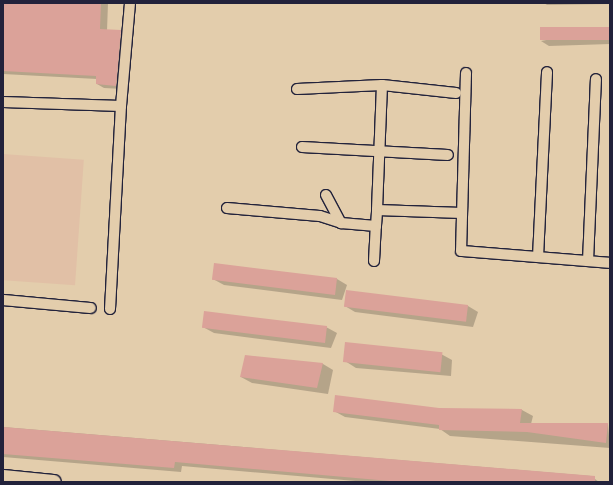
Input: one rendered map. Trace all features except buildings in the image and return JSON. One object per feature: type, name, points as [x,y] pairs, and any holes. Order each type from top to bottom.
[{"type":"main road","points":[[3,477],[54,482]]},
{"type":"street","points":[[110,309],[120,106],[130,3]]},
{"type":"street","points":[[538,257],[547,72]]},
{"type":"street","points":[[466,74],[461,251],[610,263]]},
{"type":"street","points":[[588,261],[596,79]]},
{"type":"street","points":[[374,261],[382,85]]},
{"type":"street","points":[[297,89],[382,85],[456,94]]},
{"type":"street","points":[[3,102],[120,106]]},
{"type":"street","points":[[302,147],[379,152],[448,154]]},
{"type":"street","points":[[326,195],[341,223]]},
{"type":"street","points":[[227,208],[320,216],[341,223],[376,226]]},
{"type":"street","points":[[377,210],[462,213]]},
{"type":"street","points":[[3,300],[91,308]]},
{"type":"shaded area","points":[[3,154],[84,160],[75,285],[3,280]]}]
